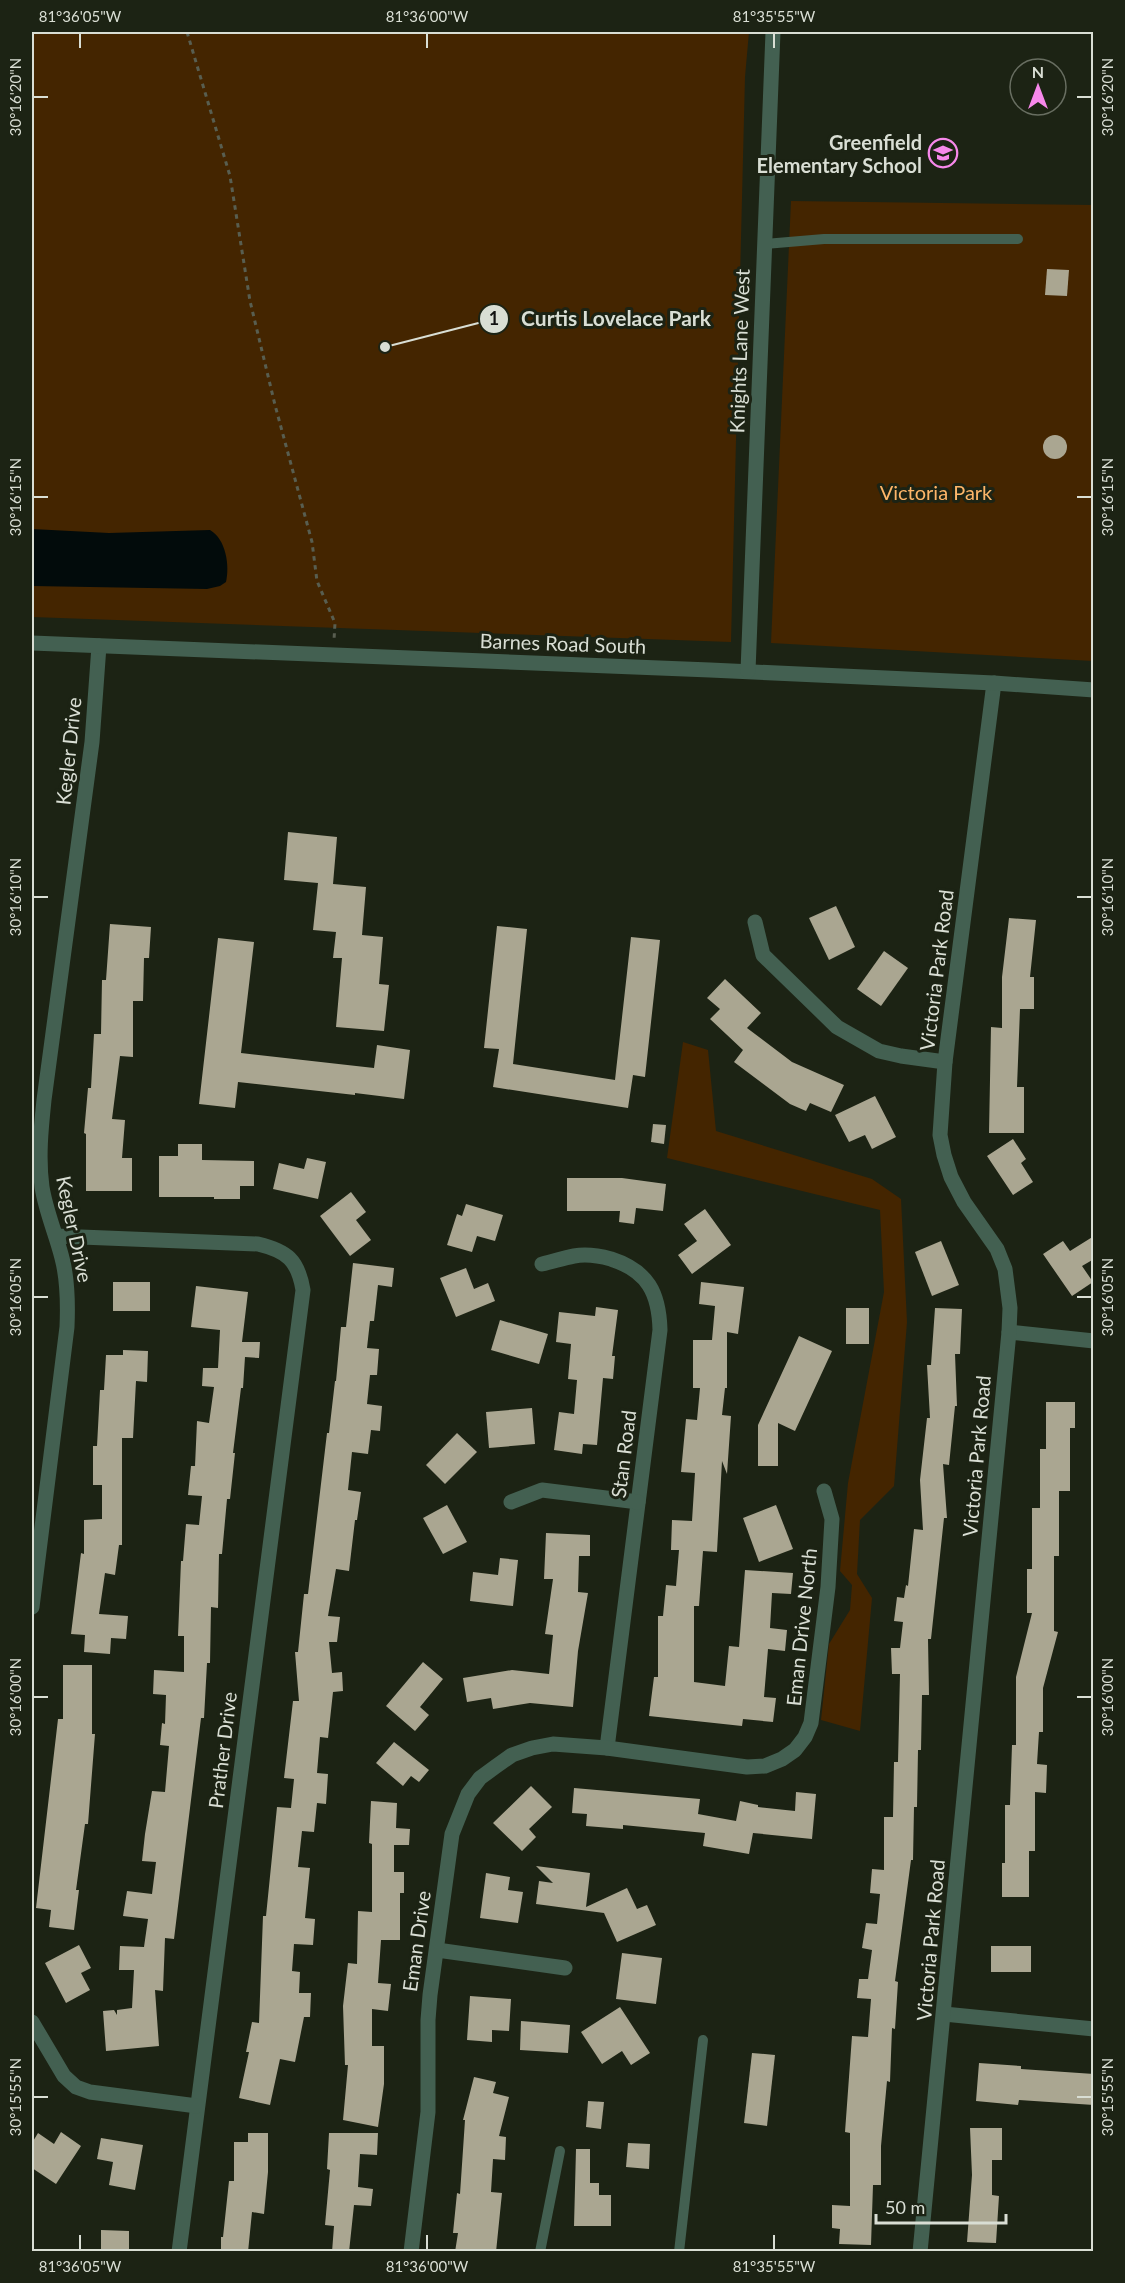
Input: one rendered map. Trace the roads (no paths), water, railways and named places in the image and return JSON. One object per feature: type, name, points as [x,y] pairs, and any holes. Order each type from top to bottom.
[{"type":"street","name":"Knights Lane West","points":[[748,671],[773,32]]},
{"type":"street","name":"Barnes Road South","points":[[32,643],[748,671],[1094,690]]},
{"type":"street","name":"Kegler Drive","points":[[32,1607],[67,1327],[68,1296],[63,1261],[46,1208],[42,1187],[40,1142],[92,742],[99,646]]},
{"type":"street","name":"Victoria Park Road","points":[[920,2252],[1009,1332],[1010,1308],[1005,1269],[997,1250],[964,1202],[951,1177],[940,1136],[945,1062],[994,683]]},
{"type":"street","points":[[755,922],[763,955],[837,1027],[879,1051],[945,1062]]},
{"type":"street","name":"Prather Drive","points":[[56,1236],[258,1244],[275,1248],[290,1257],[300,1272],[303,1290],[179,2252]]},
{"type":"street","name":"Stan Road","points":[[542,1264],[575,1256],[604,1257],[627,1264],[643,1276],[653,1291],[660,1310],[660,1330],[607,1748]]},
{"type":"street","points":[[1009,1332],[1094,1341]]},
{"type":"street","points":[[511,1502],[542,1490],[638,1502]]},
{"type":"street","name":"Eman Drive North","points":[[607,1748],[747,1767],[765,1766],[782,1759],[800,1743],[811,1723],[814,1708],[828,1587],[832,1519],[824,1491]]},
{"type":"street","name":"Eman Drive","points":[[411,2252],[428,2121],[428,2020],[452,1834],[468,1794],[480,1778],[512,1755],[531,1748],[553,1744],[607,1748]]},
{"type":"street","points":[[436,1950],[565,1968]]},
{"type":"street","points":[[944,2014],[1094,2029]]},
{"type":"street","points":[[32,2022],[64,2076],[76,2087],[90,2092],[197,2106]]},
{"type":"lane","points":[[765,244],[824,239],[1018,239]]},
{"type":"lane","points":[[679,2252],[703,2040]]},
{"type":"lane","points":[[540,2252],[560,2151]]},
{"type":"place","name":"Greenfield Elementary School","points":[[943,153]]},
{"type":"place","name":"Curtis Lovelace Park","points":[[385,347]]},
{"type":"park label","name":"Victoria Park","points":[[936,492]]}]
